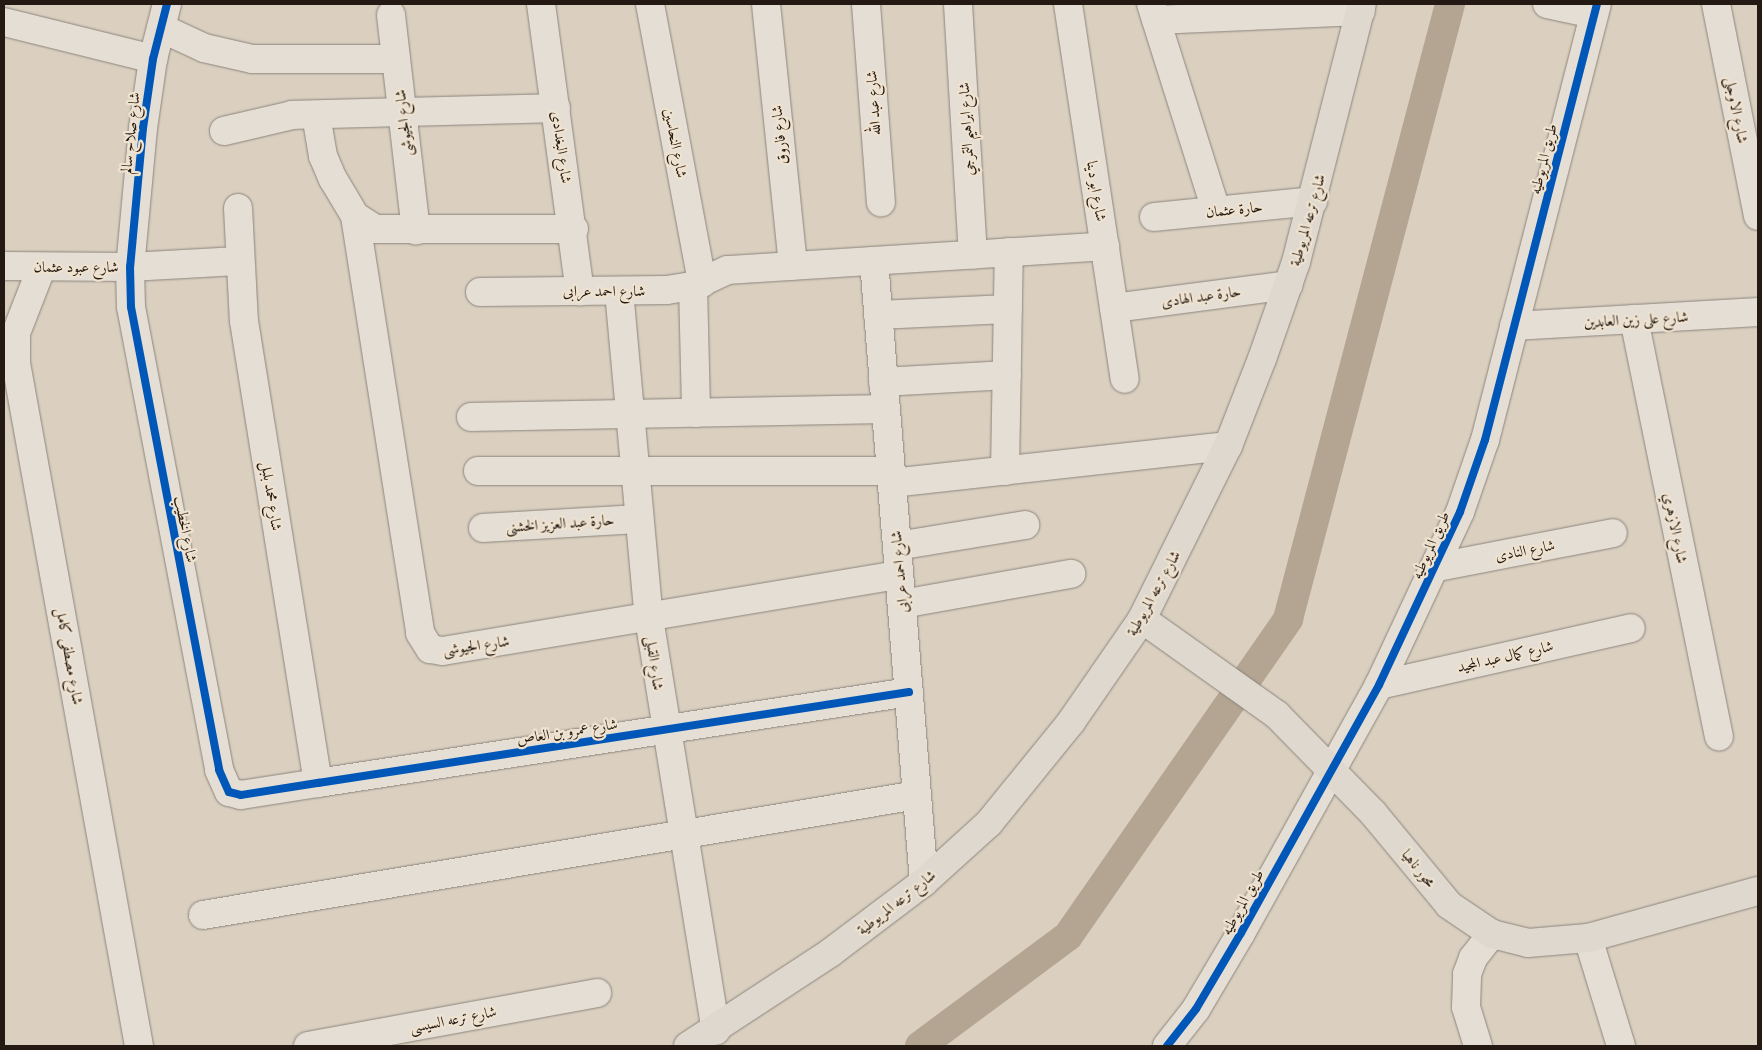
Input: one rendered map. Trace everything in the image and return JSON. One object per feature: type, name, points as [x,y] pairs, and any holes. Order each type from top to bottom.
[{"type":"main road","name":"شارع ترعه المريوطية","points":[[688,1046],[716,1031],[830,953],[924,882],[989,823],[1072,722],[1142,619],[1228,446],[1288,285],[1313,201],[1362,7]]},
{"type":"main road","name":"محور ناهيا","points":[[1142,619],[1248,691],[1332,769],[1449,905],[1492,934],[1528,943],[1588,938],[1758,894]]},
{"type":"street","name":"شارع البغدادى","points":[[541,4],[574,229],[580,291]]},
{"type":"street","name":"شارع النحاسين","points":[[650,4],[698,285],[696,413]]},
{"type":"street","name":"شارع فاروق","points":[[766,4],[793,266]]},
{"type":"street","name":"شارع عبد الله","points":[[866,4],[881,202]]},
{"type":"street","name":"شارع ابراهيم التمرجي","points":[[958,4],[973,255]]},
{"type":"street","name":"شارع ابو دينا","points":[[1068,4],[1125,379]]},
{"type":"street","name":"شارع الاوجلى","points":[[1716,4],[1758,216]]},
{"type":"street","points":[[1550,5],[1595,9]]},
{"type":"street","points":[[1216,210],[1153,12],[1362,7]]},
{"type":"street","name":"طريق المريوطيه","points":[[1167,1046],[1196,1008],[1241,933],[1379,684],[1437,567],[1485,440],[1595,9]]},
{"type":"street","name":"شارع الجيوشى","points":[[391,15],[416,232]]},
{"type":"street","points":[[164,16],[204,48],[252,60],[396,58]]},
{"type":"street","name":"شارع صلاح سالم","points":[[130,267],[153,59],[164,16]]},
{"type":"street","points":[[4,22],[153,59]]},
{"type":"street","points":[[224,131],[269,118],[556,108]]},
{"type":"street","points":[[316,115],[323,156],[355,216],[375,229],[416,232],[574,229]]},
{"type":"street","name":"حارة عثمان","points":[[1154,217],[1313,201]]},
{"type":"street","name":"شارع محمد بلبل","points":[[238,208],[238,261],[244,321],[318,783]]},
{"type":"street","name":"شارع الجيوشى","points":[[355,216],[425,645],[443,651],[899,575]]},
{"type":"street","name":"شارع احمد عرابى","points":[[480,292],[619,291],[698,285],[728,270],[1105,246]]},
{"type":"street","points":[[1004,471],[1009,252]]},
{"type":"street","name":"شارع عبود عثمان","points":[[4,266],[41,269],[130,267],[238,261]]},
{"type":"street","name":"شارع احمد عرابى","points":[[874,261],[924,882]]},
{"type":"street","name":"شارع الخطيب","points":[[130,267],[138,348],[219,770],[229,792]]},
{"type":"street","name":"شارع مصطفى كامل","points":[[41,269],[16,333],[16,363],[139,1046]]},
{"type":"street","name":"حارة عبد الهادى","points":[[1114,308],[1288,285]]},
{"type":"street","name":"شارع القبلى","points":[[619,291],[633,471],[649,618],[664,730],[716,1031]]},
{"type":"street","points":[[878,315],[1008,309]]},
{"type":"street","name":"شارع على زين العابدين","points":[[1514,326],[1758,312]]},
{"type":"street","name":"شارع الازهري","points":[[1634,319],[1719,736]]},
{"type":"street","points":[[471,417],[696,413],[884,396],[1007,375]]},
{"type":"street","points":[[478,471],[633,471],[891,477],[1004,471],[1228,446]]},
{"type":"street","name":"حارة عبد العزيز الخشنى","points":[[483,528],[638,519]]},
{"type":"street","points":[[897,546],[1025,525]]},
{"type":"street","name":"شارع النادى","points":[[1437,567],[1613,533]]},
{"type":"street","points":[[902,604],[1072,574]]},
{"type":"street","name":"شارع كمال عبد المجيد","points":[[1379,684],[1631,628]]},
{"type":"street","name":"شارع عمرو بن العاص","points":[[229,792],[240,794],[318,783],[909,692]]},
{"type":"street","points":[[203,915],[682,836],[917,794]]},
{"type":"street","points":[[1470,1045],[1466,1007],[1467,974],[1472,958],[1492,934]]},
{"type":"street","points":[[1588,938],[1621,1046]]},
{"type":"street","name":"شارع ترعه السيسى","points":[[308,1046],[597,993]]},
{"type":"waterway","points":[[920,1046],[1068,936],[1288,619],[1450,4]]},
{"type":"cycle path","points":[[167,4],[153,59],[143,128],[130,267],[131,307],[219,770],[229,792],[241,795],[909,692]]},
{"type":"cycle path","points":[[1167,1046],[1196,1009],[1241,933],[1379,685],[1460,512],[1485,440],[1597,4]]}]
